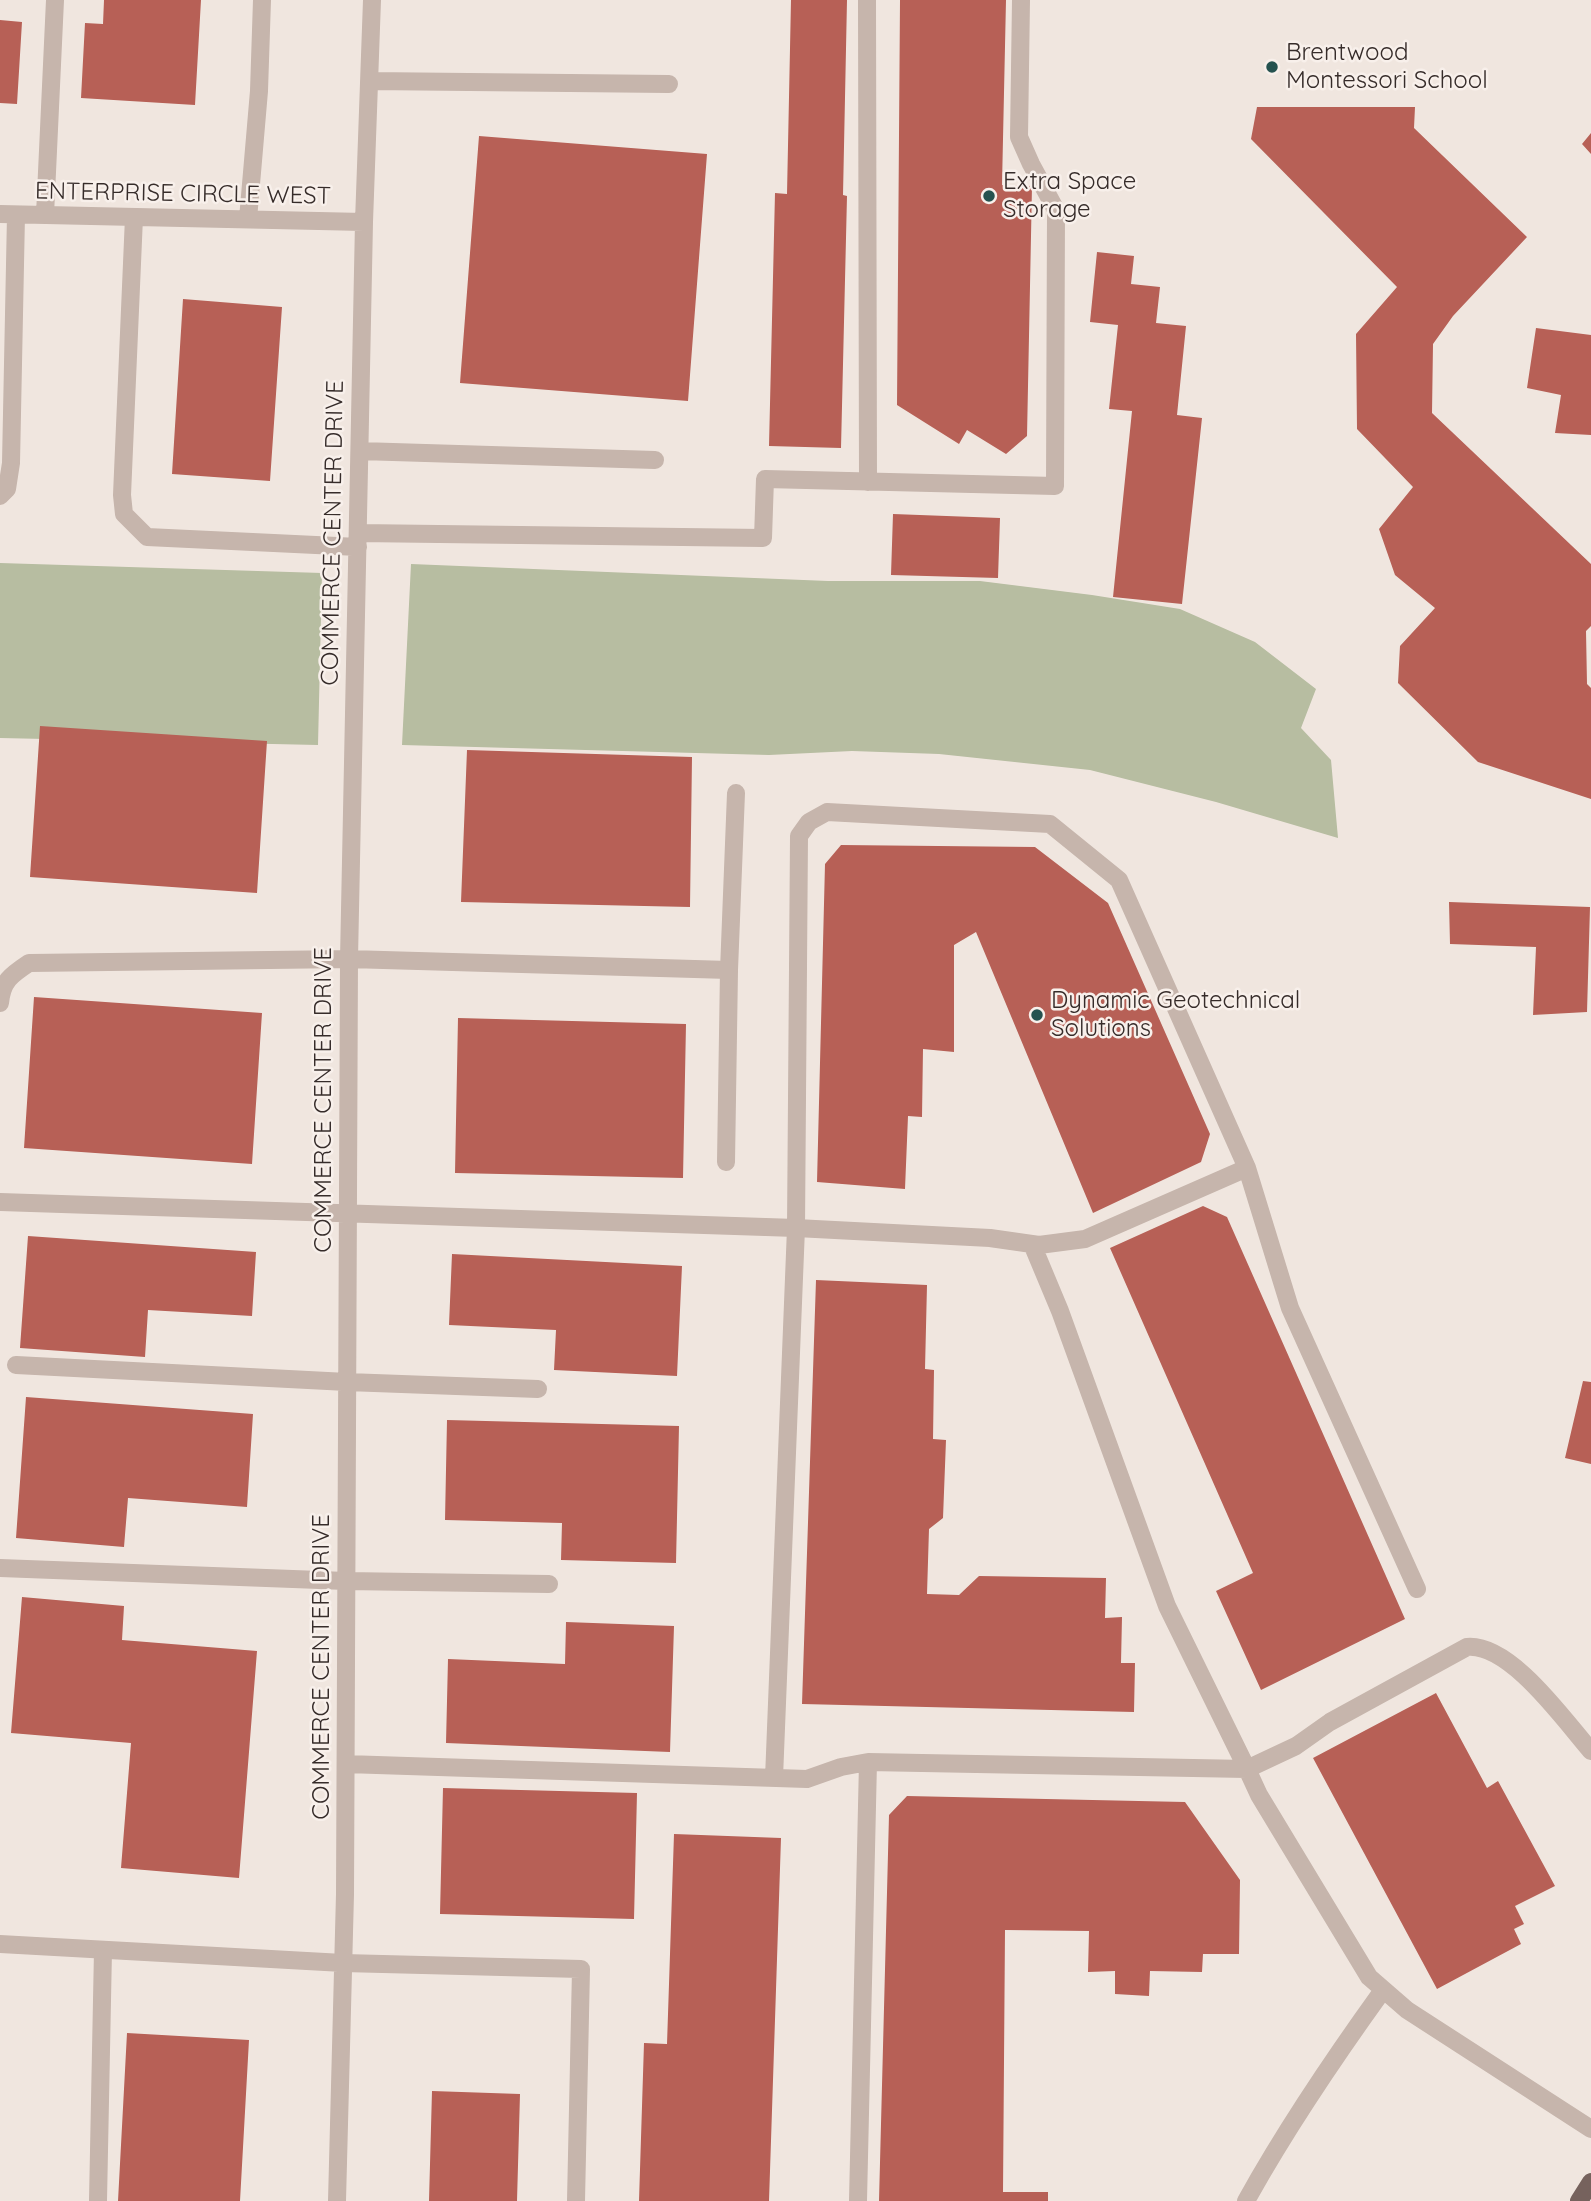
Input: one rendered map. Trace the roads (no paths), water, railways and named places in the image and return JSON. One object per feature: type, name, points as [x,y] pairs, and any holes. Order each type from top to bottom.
[{"type":"main road","points":[[1579,2201],[1591,2182]]},
{"type":"street","points":[[45,215],[55,0]]},
{"type":"street","points":[[248,219],[259,91],[262,0]]},
{"type":"street","name":"COMMERCE CENTER DRIVE","points":[[337,2201],[346,1764],[349,960],[364,222],[372,0]]},
{"type":"street","points":[[867,0],[868,482]]},
{"type":"street","points":[[134,217],[122,495],[124,514],[147,537],[358,540],[763,538],[765,479],[1055,486],[1056,210],[1019,138],[1021,0]]},
{"type":"street","points":[[369,81],[668,85]]},
{"type":"street","points":[[0,496],[7,489],[11,463],[8,214]]},
{"type":"street","name":"ENTERPRISE CIRCLE WEST","points":[[8,214],[364,222]]},
{"type":"street","points":[[360,451],[655,460]]},
{"type":"street","points":[[726,1162],[729,970],[736,793]]},
{"type":"street","points":[[774,1778],[796,1228],[799,836],[810,821],[827,812],[1050,824],[1119,880],[1247,1168],[1290,1308],[1417,1589]]},
{"type":"street","points":[[0,1003],[1,988],[13,973],[29,963],[349,960],[729,970]]},
{"type":"street","points":[[0,1202],[796,1228],[990,1238],[1032,1244],[1085,1239],[1247,1168]]},
{"type":"street","points":[[1032,1244],[1060,1311],[1167,1606],[1259,1795],[1369,1977],[1418,2017],[1591,2129]]},
{"type":"street","points":[[16,1365],[538,1390]]},
{"type":"street","points":[[0,1567],[346,1581],[549,1584]]},
{"type":"street","points":[[346,1764],[807,1779],[841,1767],[868,1762],[1247,1769],[1296,1746],[1330,1722],[1467,1647],[1480,1646],[1516,1667],[1591,1751]]},
{"type":"street","points":[[858,2201],[868,1762]]},
{"type":"street","points":[[0,1944],[344,1963],[581,1969],[576,2201]]},
{"type":"street","points":[[98,2201],[103,1950]]},
{"type":"street","points":[[1246,2201],[1333,2060],[1383,1990]]},
{"type":"place","name":"Brentwood Montessori School","points":[[1272,67]]},
{"type":"place","name":"Extra Space Storage","points":[[989,196]]},
{"type":"place","name":"Dynamic Geotechnical Solutions","points":[[1037,1015]]}]
